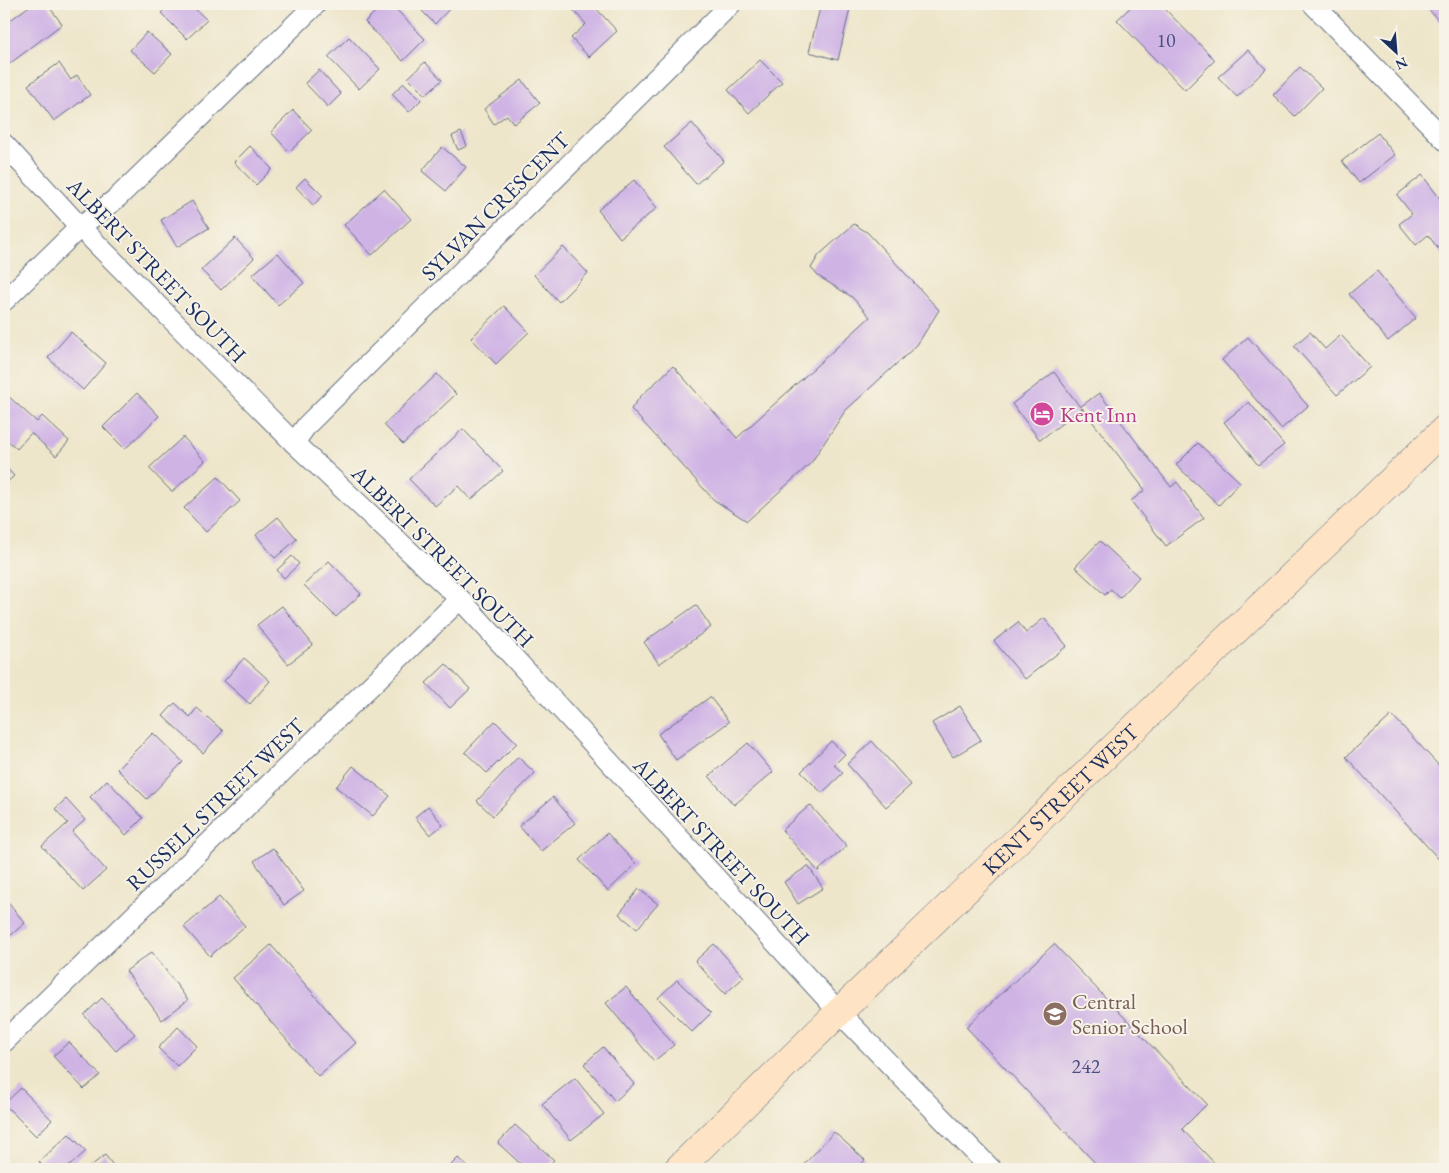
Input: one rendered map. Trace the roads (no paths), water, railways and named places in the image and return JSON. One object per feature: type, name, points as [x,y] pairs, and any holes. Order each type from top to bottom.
[{"type":"main road","name":"KENT STREET WEST","points":[[678,1169],[1445,429]]},
{"type":"street","points":[[4,301],[80,227],[116,198],[316,4]]},
{"type":"street","name":"SYLVAN CRESCENT","points":[[294,443],[307,425],[731,4]]},
{"type":"street","points":[[1313,4],[1445,140]]},
{"type":"street","name":"ALBERT STREET SOUTH","points":[[4,144],[80,227],[294,443],[460,599],[839,1012],[991,1169]]},
{"type":"street","name":"RUSSELL STREET WEST","points":[[4,1042],[460,599]]},
{"type":"place","name":"Kent Inn","points":[[1042,414]]},
{"type":"place","name":"Central Senior School","points":[[1055,1014]]}]
